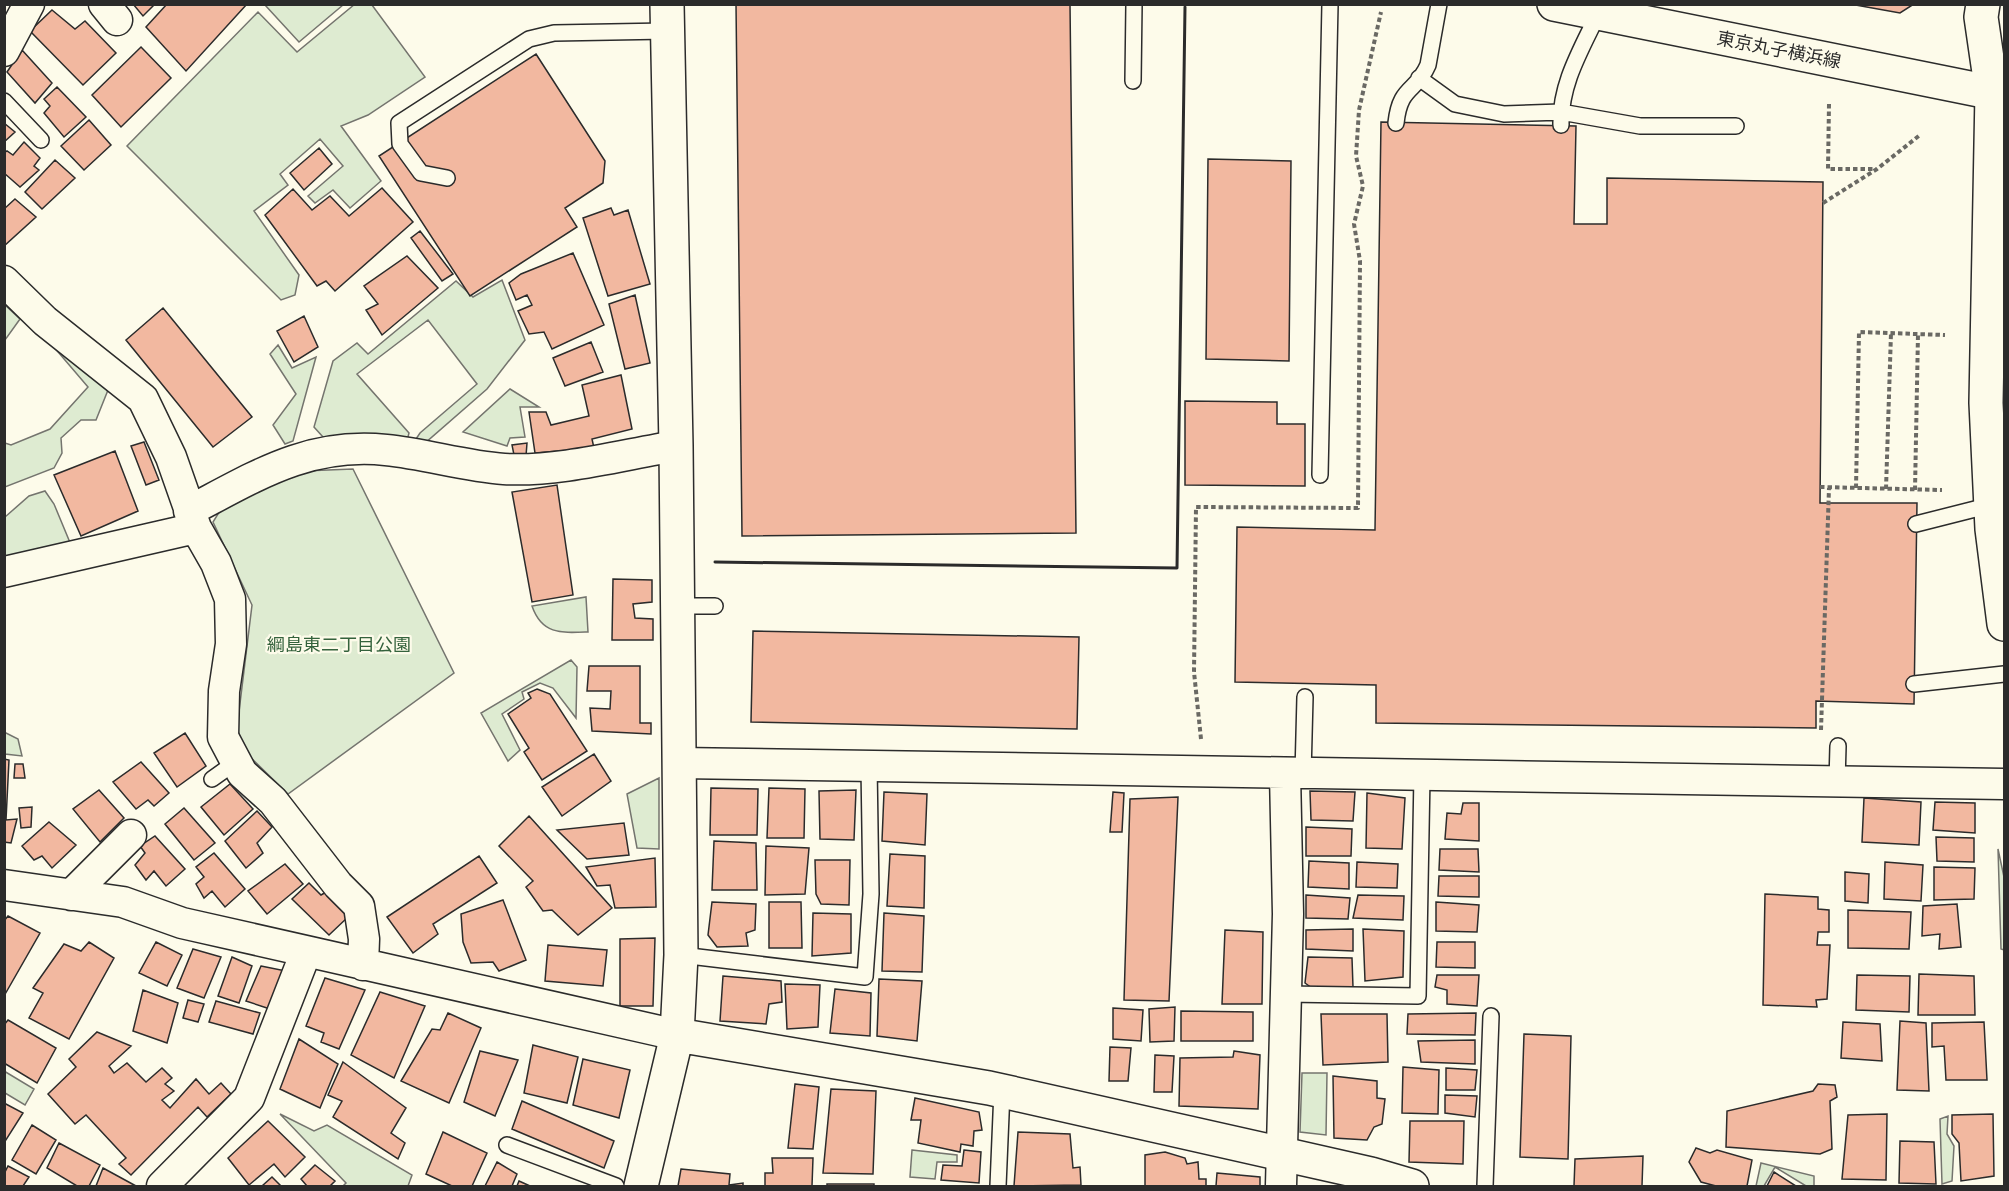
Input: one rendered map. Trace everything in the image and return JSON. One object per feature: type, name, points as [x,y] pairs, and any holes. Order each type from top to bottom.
[{"type":"street","points":[[4,51],[29,4]]},
{"type":"street","name":"東京丸子横浜線","points":[[1554,4],[1598,14],[1646,14],[1998,94]]},
{"type":"street","points":[[1983,4],[1981,17],[1998,94]]},
{"type":"street","points":[[641,1186],[676,1035],[681,955],[676,446],[667,18]]},
{"type":"street","points":[[2004,59],[1998,94],[1986,403],[1991,505],[2004,624]]},
{"type":"street","points":[[4,281],[45,321],[143,399],[171,457],[193,519],[216,563],[230,599],[231,644],[224,692],[224,771],[242,773],[273,801],[338,885],[360,906],[364,939],[363,965]]},
{"type":"street","points":[[4,572],[193,519],[272,466],[306,455],[335,450],[383,450],[504,469],[555,466],[676,446]]},
{"type":"street","points":[[680,763],[2004,784]]},
{"type":"street","points":[[1281,1186],[1294,773]]},
{"type":"street","points":[[71,895],[131,835]]},
{"type":"street","points":[[4,885],[123,902],[182,923],[676,1035],[1002,1091],[1371,1174],[1412,1186]]},
{"type":"street","points":[[162,1186],[249,1098],[306,952]]},
{"type":"lane","points":[[1133,81],[1134,4]]},
{"type":"lane","points":[[1320,475],[1330,4]]},
{"type":"lane","points":[[1396,123],[1402,96],[1428,65],[1439,4]]},
{"type":"lane","points":[[1561,118],[1566,83],[1598,14]]},
{"type":"lane","points":[[447,178],[421,173],[400,144],[399,123],[529,39],[554,33],[667,18]]},
{"type":"lane","points":[[1419,78],[1455,104],[1504,114],[1640,126],[1737,126]]},
{"type":"lane","points":[[4,100],[41,140]]},
{"type":"lane","points":[[1916,524],[1991,505]]},
{"type":"lane","points":[[678,606],[716,606]]},
{"type":"lane","points":[[1914,684],[2004,674]]},
{"type":"lane","points":[[1294,773],[1305,697]]},
{"type":"lane","points":[[1837,782],[1838,746]]},
{"type":"lane","points":[[681,955],[865,977],[871,894],[869,766]]},
{"type":"lane","points":[[1286,994],[1418,996],[1422,775]]},
{"type":"lane","points":[[1485,1186],[1491,1016]]},
{"type":"lane","points":[[998,1186],[1002,1091]]},
{"type":"lane","points":[[507,1144],[616,1186]]},
{"type":"path","points":[[1829,104],[1828,169],[1877,170]]},
{"type":"path","points":[[1823,203],[1877,170],[1920,135]]},
{"type":"path","points":[[1856,488],[1859,332],[1946,335]]},
{"type":"path","points":[[1886,489],[1891,333]]},
{"type":"path","points":[[1915,490],[1918,334]]},
{"type":"path","points":[[1820,487],[1944,490]]},
{"type":"path","points":[[1829,488],[1820,745],[1838,746]]},
{"type":"green space","points":[[355,4],[372,5],[425,77],[368,115],[341,126],[381,181],[350,208],[333,190],[315,203],[308,196],[343,166],[320,139],[280,174],[288,185],[254,211],[299,275],[295,295],[281,300],[127,146],[258,12],[297,52]]},
{"type":"green space","points":[[265,5],[343,5],[299,42]]},
{"type":"green space","points":[[502,280],[525,340],[487,389],[425,443],[416,439],[420,433],[477,384],[428,320],[357,374],[409,433],[407,441],[323,437],[314,427],[333,361],[357,343],[368,354],[456,281],[473,297]]},
{"type":"green space","points":[[5,305],[20,319],[5,340]]},
{"type":"green space","points":[[47,339],[110,385],[96,420],[81,420],[61,438],[62,453],[54,468],[5,487],[5,443],[11,445],[50,429],[88,387]]},
{"type":"green space","points":[[278,345],[292,368],[316,357],[293,441],[285,444],[273,425],[296,394],[270,354]]},
{"type":"green space","points":[[510,389],[539,407],[520,407],[525,437],[510,438],[507,446],[463,432]]},
{"type":"green space","name":"綱島東二丁目公園","points":[[353,469],[454,673],[288,794],[245,752],[237,728],[252,605],[213,522],[221,509],[303,471]]},
{"type":"green space","points":[[45,491],[54,504],[71,545],[5,560],[5,517],[29,496]]},
{"type":"green space","points":[[586,597],[588,632],[561,632],[547,627],[536,615],[532,606]]},
{"type":"green space","points":[[571,660],[577,667],[576,718],[553,688],[540,683],[522,692],[524,699],[502,714],[520,750],[508,761],[481,713]]},
{"type":"green space","points":[[4,732],[18,739],[22,756],[5,754]]},
{"type":"green space","points":[[659,778],[659,849],[637,848],[627,794]]},
{"type":"green space","points":[[1998,849],[2004,877],[2004,950],[2001,949]]},
{"type":"green space","points":[[4,1071],[34,1089],[25,1105],[5,1093]]},
{"type":"green space","points":[[1302,1073],[1327,1073],[1326,1135],[1300,1132]]},
{"type":"green space","points":[[280,1114],[314,1131],[327,1125],[412,1175],[408,1186],[343,1186],[346,1183]]},
{"type":"green space","points":[[1948,1116],[1947,1134],[1954,1146],[1952,1181],[1942,1184],[1940,1119]]},
{"type":"green space","points":[[912,1150],[957,1155],[957,1162],[937,1162],[935,1179],[910,1177]]},
{"type":"green space","points":[[1761,1163],[1814,1176],[1814,1186],[1806,1186],[1775,1167],[1764,1186],[1756,1186]]},
{"type":"building","points":[[133,4],[155,4],[143,16]]},
{"type":"building","points":[[167,4],[247,4],[186,71],[146,27]]},
{"type":"building","points":[[736,4],[1070,4],[1076,533],[742,536]]},
{"type":"building","points":[[1850,4],[1914,4],[1900,13]]},
{"type":"building","points":[[52,10],[75,29],[85,21],[116,53],[83,85],[30,31]]},
{"type":"building","points":[[141,47],[171,78],[121,127],[92,95]]},
{"type":"building","points":[[22,50],[52,83],[35,103],[7,72]]},
{"type":"building","points":[[536,54],[605,161],[603,183],[565,208],[577,227],[470,296],[379,156]]},
{"type":"building","points":[[57,87],[86,117],[64,137],[44,113],[50,106],[44,99]]},
{"type":"building","points":[[89,120],[111,145],[84,170],[61,146]]},
{"type":"building","points":[[1381,122],[1576,126],[1574,224],[1607,224],[1607,178],[1823,182],[1820,503],[1917,503],[1914,704],[1816,701],[1816,728],[1376,723],[1376,685],[1235,682],[1237,527],[1375,530]]},
{"type":"building","points":[[4,123],[15,132],[4,142]]},
{"type":"building","points":[[24,142],[40,158],[34,166],[39,170],[20,187],[4,173],[4,153],[7,151],[13,155]]},
{"type":"building","points":[[319,148],[332,164],[304,190],[290,173]]},
{"type":"building","points":[[1208,159],[1291,161],[1289,361],[1206,359]]},
{"type":"building","points":[[55,160],[75,178],[42,209],[25,192]]},
{"type":"building","points":[[382,188],[413,222],[335,291],[326,281],[317,286],[265,215],[293,189],[312,210],[330,196],[349,216]]},
{"type":"building","points":[[15,199],[36,217],[4,246],[4,209]]},
{"type":"building","points":[[611,208],[614,215],[628,210],[650,284],[608,296],[583,218]]},
{"type":"building","points":[[420,231],[453,274],[442,281],[411,238]]},
{"type":"building","points":[[573,253],[604,325],[552,349],[544,332],[529,334],[518,311],[532,305],[527,295],[516,300],[509,283],[521,274]]},
{"type":"building","points":[[407,256],[438,288],[382,335],[366,310],[378,304],[364,286]]},
{"type":"building","points":[[635,295],[650,363],[625,369],[609,304]]},
{"type":"building","points":[[163,308],[252,417],[213,447],[126,340]]},
{"type":"building","points":[[304,316],[318,347],[294,362],[277,331]]},
{"type":"building","points":[[591,342],[603,372],[565,386],[553,358]]},
{"type":"building","points":[[621,375],[632,429],[592,439],[594,448],[535,453],[529,412],[546,412],[551,425],[589,416],[582,385]]},
{"type":"building","points":[[1185,401],[1277,402],[1277,424],[1305,424],[1305,486],[1185,485]]},
{"type":"building","points":[[144,442],[159,480],[146,485],[131,446]]},
{"type":"building","points":[[527,443],[526,456],[514,455],[512,445]]},
{"type":"building","points":[[115,451],[138,511],[81,536],[54,475]]},
{"type":"building","points":[[557,485],[573,595],[532,602],[512,492]]},
{"type":"building","points":[[613,579],[652,580],[652,602],[633,604],[635,618],[653,619],[653,640],[612,640]]},
{"type":"building","points":[[753,631],[1079,637],[1077,729],[751,722]]},
{"type":"building","points":[[589,666],[640,666],[640,723],[651,723],[651,734],[592,731],[590,708],[610,709],[611,691],[587,691]]},
{"type":"building","points":[[537,689],[550,694],[587,751],[542,780],[524,752],[529,748],[508,714],[531,698],[528,693]]},
{"type":"building","points":[[185,733],[206,766],[177,787],[154,753]]},
{"type":"building","points":[[594,754],[611,781],[562,816],[542,787]]},
{"type":"building","points":[[4,759],[9,760],[6,820],[17,819],[11,843],[4,842]]},
{"type":"building","points":[[141,762],[169,793],[154,806],[148,800],[136,809],[113,782]]},
{"type":"building","points":[[15,764],[23,764],[25,778],[14,778]]},
{"type":"building","points":[[230,784],[253,809],[224,835],[201,807]]},
{"type":"building","points":[[711,788],[758,789],[757,835],[710,835]]},
{"type":"building","points":[[769,788],[805,789],[804,838],[767,838]]},
{"type":"building","points":[[99,790],[124,818],[100,842],[73,809]]},
{"type":"building","points":[[856,790],[854,840],[820,839],[819,791]]},
{"type":"building","points":[[1310,791],[1355,792],[1353,821],[1311,820]]},
{"type":"building","points":[[884,792],[927,794],[925,845],[882,841]]},
{"type":"building","points":[[1113,792],[1124,793],[1122,832],[1110,832]]},
{"type":"building","points":[[1367,793],[1405,798],[1402,849],[1366,848]]},
{"type":"building","points":[[1178,797],[1169,1001],[1124,1000],[1130,799]]},
{"type":"building","points":[[1864,798],[1921,802],[1919,845],[1862,842]]},
{"type":"building","points":[[1935,802],[1975,803],[1975,833],[1933,830]]},
{"type":"building","points":[[1463,803],[1479,803],[1479,841],[1445,839],[1447,813],[1461,814]]},
{"type":"building","points":[[32,807],[31,827],[21,828],[19,808]]},
{"type":"building","points":[[184,808],[215,843],[194,860],[165,824]]},
{"type":"building","points":[[257,811],[272,827],[257,843],[263,853],[246,868],[225,841]]},
{"type":"building","points":[[529,816],[612,908],[578,935],[552,910],[543,911],[526,887],[533,881],[499,846]]},
{"type":"building","points":[[49,822],[76,845],[52,868],[42,856],[34,860],[22,846]]},
{"type":"building","points":[[624,823],[629,855],[587,859],[557,830]]},
{"type":"building","points":[[1306,827],[1352,829],[1351,856],[1306,856]]},
{"type":"building","points":[[155,836],[185,869],[166,886],[154,871],[146,880],[135,865],[145,853],[140,846]]},
{"type":"building","points":[[1936,837],[1974,838],[1974,862],[1937,861]]},
{"type":"building","points":[[714,841],[756,843],[757,890],[712,890]]},
{"type":"building","points":[[766,846],[809,848],[805,894],[765,895]]},
{"type":"building","points":[[1440,849],[1478,849],[1479,872],[1439,870]]},
{"type":"building","points":[[214,853],[245,889],[225,907],[212,891],[204,898],[196,884],[204,877],[196,867]]},
{"type":"building","points":[[890,854],[925,856],[924,908],[887,906]]},
{"type":"building","points":[[479,856],[497,883],[433,924],[438,934],[413,953],[387,917]]},
{"type":"building","points":[[655,858],[656,907],[615,908],[610,885],[597,886],[586,867]]},
{"type":"building","points":[[815,860],[850,860],[849,905],[821,904],[816,894]]},
{"type":"building","points":[[1309,861],[1349,863],[1349,889],[1308,887]]},
{"type":"building","points":[[1357,862],[1398,864],[1397,888],[1356,887]]},
{"type":"building","points":[[1885,862],[1923,865],[1921,901],[1884,899]]},
{"type":"building","points":[[285,864],[303,884],[267,914],[248,891]]},
{"type":"building","points":[[1934,867],[1975,868],[1974,899],[1934,900]]},
{"type":"building","points":[[1845,872],[1869,874],[1868,903],[1845,901]]},
{"type":"building","points":[[1439,876],[1479,876],[1479,897],[1438,896]]},
{"type":"building","points":[[309,883],[321,895],[328,891],[348,917],[329,935],[292,899]]},
{"type":"building","points":[[1765,894],[1818,897],[1818,909],[1829,910],[1829,932],[1818,932],[1817,945],[1830,945],[1827,999],[1816,1000],[1817,1007],[1763,1005]]},
{"type":"building","points":[[1306,895],[1350,898],[1348,919],[1306,918]]},
{"type":"building","points":[[1358,895],[1404,896],[1403,920],[1353,918]]},
{"type":"building","points":[[503,900],[526,960],[499,971],[493,962],[471,963],[463,942],[461,914]]},
{"type":"building","points":[[712,902],[756,904],[755,930],[746,933],[748,946],[717,947],[708,935]]},
{"type":"building","points":[[769,902],[801,902],[802,948],[769,948]]},
{"type":"building","points":[[1436,902],[1479,905],[1477,932],[1436,931]]},
{"type":"building","points":[[1957,904],[1961,947],[1939,949],[1940,934],[1922,936],[1923,906]]},
{"type":"building","points":[[1848,910],[1911,912],[1909,949],[1848,948]]},
{"type":"building","points":[[813,913],[851,914],[851,953],[812,956]]},
{"type":"building","points":[[884,913],[924,916],[922,972],[882,971]]},
{"type":"building","points":[[8,916],[40,933],[4,996],[4,921]]},
{"type":"building","points":[[1353,929],[1353,951],[1306,949],[1306,930]]},
{"type":"building","points":[[1363,929],[1404,931],[1403,977],[1365,981]]},
{"type":"building","points":[[1225,930],[1263,932],[1262,1004],[1222,1004]]},
{"type":"building","points":[[655,938],[653,1006],[620,1006],[620,939]]},
{"type":"building","points":[[89,942],[114,958],[69,1039],[29,1018],[43,993],[33,988],[64,944],[81,951]]},
{"type":"building","points":[[156,942],[182,955],[167,986],[139,973]]},
{"type":"building","points":[[1437,942],[1475,942],[1475,968],[1436,967]]},
{"type":"building","points":[[548,945],[607,950],[603,986],[545,981]]},
{"type":"building","points":[[193,949],[221,957],[204,998],[177,988]]},
{"type":"building","points":[[232,957],[252,966],[239,1003],[218,996]]},
{"type":"building","points":[[1308,957],[1352,958],[1353,987],[1312,988],[1305,983]]},
{"type":"building","points":[[261,966],[286,971],[270,1009],[246,1001]]},
{"type":"building","points":[[1919,974],[1974,976],[1975,1015],[1918,1015]]},
{"type":"building","points":[[1437,975],[1479,975],[1477,1006],[1447,1004],[1447,990],[1435,987]]},
{"type":"building","points":[[1857,975],[1910,976],[1909,1012],[1856,1010]]},
{"type":"building","points":[[723,976],[781,981],[782,1002],[769,1004],[766,1024],[720,1021]]},
{"type":"building","points":[[325,978],[365,990],[339,1049],[321,1042],[324,1033],[306,1026]]},
{"type":"building","points":[[879,979],[922,981],[917,1041],[877,1036]]},
{"type":"building","points":[[785,984],[820,985],[818,1027],[787,1029]]},
{"type":"building","points":[[835,989],[871,993],[870,1036],[830,1033]]},
{"type":"building","points":[[143,990],[178,1003],[167,1043],[133,1031]]},
{"type":"building","points":[[380,992],[425,1006],[394,1078],[351,1055]]},
{"type":"building","points":[[188,1000],[204,1004],[198,1022],[183,1018]]},
{"type":"building","points":[[216,1001],[260,1013],[253,1034],[209,1022]]},
{"type":"building","points":[[1175,1007],[1174,1041],[1150,1042],[1149,1009]]},
{"type":"building","points":[[1113,1008],[1143,1010],[1141,1041],[1113,1039]]},
{"type":"building","points":[[1181,1011],[1253,1012],[1253,1041],[1181,1041]]},
{"type":"building","points":[[448,1013],[481,1028],[449,1103],[401,1081],[432,1029],[440,1030]]},
{"type":"building","points":[[1476,1013],[1475,1035],[1407,1034],[1408,1014]]},
{"type":"building","points":[[1321,1014],[1387,1014],[1388,1062],[1323,1065]]},
{"type":"building","points":[[8,1020],[56,1048],[37,1083],[4,1063],[4,1025]]},
{"type":"building","points":[[1900,1021],[1926,1023],[1929,1091],[1897,1090]]},
{"type":"building","points":[[1843,1022],[1880,1024],[1882,1061],[1841,1058]]},
{"type":"building","points":[[1984,1022],[1987,1080],[1946,1080],[1944,1046],[1932,1047],[1932,1023]]},
{"type":"building","points":[[97,1032],[131,1046],[109,1066],[114,1073],[127,1063],[146,1082],[162,1068],[172,1078],[165,1084],[174,1091],[162,1100],[170,1108],[196,1079],[209,1094],[221,1083],[231,1094],[207,1117],[198,1107],[131,1175],[119,1164],[126,1158],[86,1115],[75,1124],[48,1094],[76,1067],[69,1059]]},
{"type":"building","points":[[1524,1034],[1571,1036],[1568,1159],[1520,1157]]},
{"type":"building","points":[[299,1039],[338,1064],[320,1108],[280,1089]]},
{"type":"building","points":[[1475,1040],[1475,1064],[1421,1062],[1418,1041]]},
{"type":"building","points":[[533,1045],[578,1057],[567,1103],[524,1093]]},
{"type":"building","points":[[1110,1047],[1131,1048],[1128,1081],[1109,1081]]},
{"type":"building","points":[[480,1051],[518,1060],[495,1116],[464,1102]]},
{"type":"building","points":[[1234,1051],[1260,1055],[1258,1109],[1179,1106],[1180,1058],[1233,1057]]},
{"type":"building","points":[[1155,1055],[1174,1056],[1172,1092],[1154,1092]]},
{"type":"building","points":[[583,1059],[630,1070],[619,1118],[573,1105]]},
{"type":"building","points":[[343,1062],[406,1108],[391,1133],[405,1143],[398,1159],[333,1117],[342,1101],[328,1095]]},
{"type":"building","points":[[1403,1067],[1439,1070],[1438,1114],[1402,1113]]},
{"type":"building","points":[[1446,1068],[1477,1070],[1475,1090],[1446,1090]]},
{"type":"building","points":[[1333,1076],[1377,1081],[1377,1098],[1385,1099],[1382,1124],[1374,1127],[1367,1140],[1334,1138]]},
{"type":"building","points":[[795,1084],[819,1087],[813,1149],[788,1148]]},
{"type":"building","points":[[1818,1084],[1835,1085],[1837,1097],[1830,1101],[1832,1149],[1820,1154],[1726,1147],[1727,1111],[1813,1091]]},
{"type":"building","points":[[831,1089],[876,1091],[873,1174],[823,1173]]},
{"type":"building","points":[[1445,1095],[1477,1096],[1475,1117],[1445,1113]]},
{"type":"building","points":[[915,1098],[979,1112],[982,1130],[974,1131],[973,1146],[961,1144],[960,1152],[918,1143],[921,1120],[911,1120]]},
{"type":"building","points":[[522,1101],[614,1141],[604,1168],[512,1129]]},
{"type":"building","points":[[4,1103],[23,1113],[4,1143]]},
{"type":"building","points":[[1887,1114],[1886,1180],[1842,1179],[1848,1115]]},
{"type":"building","points":[[1993,1114],[1994,1176],[1961,1181],[1959,1143],[1952,1134],[1952,1115]]},
{"type":"building","points":[[268,1121],[305,1157],[285,1177],[274,1164],[249,1185],[228,1158]]},
{"type":"building","points":[[1410,1121],[1464,1121],[1463,1164],[1409,1162]]},
{"type":"building","points":[[32,1125],[56,1140],[36,1174],[12,1160]]},
{"type":"building","points":[[443,1132],[487,1153],[472,1186],[452,1186],[426,1174]]},
{"type":"building","points":[[1018,1132],[1070,1134],[1073,1168],[1080,1167],[1081,1185],[1014,1186]]},
{"type":"building","points":[[1900,1141],[1934,1142],[1936,1184],[1899,1183]]},
{"type":"building","points":[[59,1143],[100,1165],[89,1186],[77,1186],[47,1168]]},
{"type":"building","points":[[1696,1148],[1710,1153],[1717,1150],[1752,1160],[1747,1186],[1716,1186],[1701,1182],[1689,1162]]},
{"type":"building","points":[[964,1150],[981,1152],[979,1183],[941,1180],[943,1165],[962,1166]]},
{"type":"building","points":[[1165,1152],[1185,1158],[1187,1164],[1198,1162],[1199,1179],[1206,1179],[1206,1186],[1145,1186],[1145,1155]]},
{"type":"building","points":[[1643,1156],[1642,1186],[1574,1186],[1575,1159]]},
{"type":"building","points":[[772,1158],[813,1158],[812,1186],[765,1186],[765,1173],[773,1173]]},
{"type":"building","points":[[497,1162],[517,1174],[512,1186],[485,1186]]},
{"type":"building","points":[[315,1165],[335,1181],[330,1186],[307,1186],[301,1179]]},
{"type":"building","points":[[8,1166],[29,1177],[23,1186],[4,1186],[4,1174]]},
{"type":"building","points":[[103,1168],[136,1186],[96,1186]]},
{"type":"building","points":[[681,1169],[730,1174],[729,1185],[743,1183],[743,1186],[678,1186]]},
{"type":"building","points":[[1774,1172],[1796,1186],[1767,1186]]},
{"type":"building","points":[[1217,1173],[1260,1177],[1260,1186],[1216,1186]]},
{"type":"building","points":[[272,1177],[281,1186],[262,1186]]},
{"type":"building","points":[[519,1181],[530,1186],[517,1186]]},
{"type":"building","points":[[827,1184],[874,1184],[874,1186],[827,1186]]},
{"type":"wall","points":[[715,562],[1177,568],[1185,7]]}]
